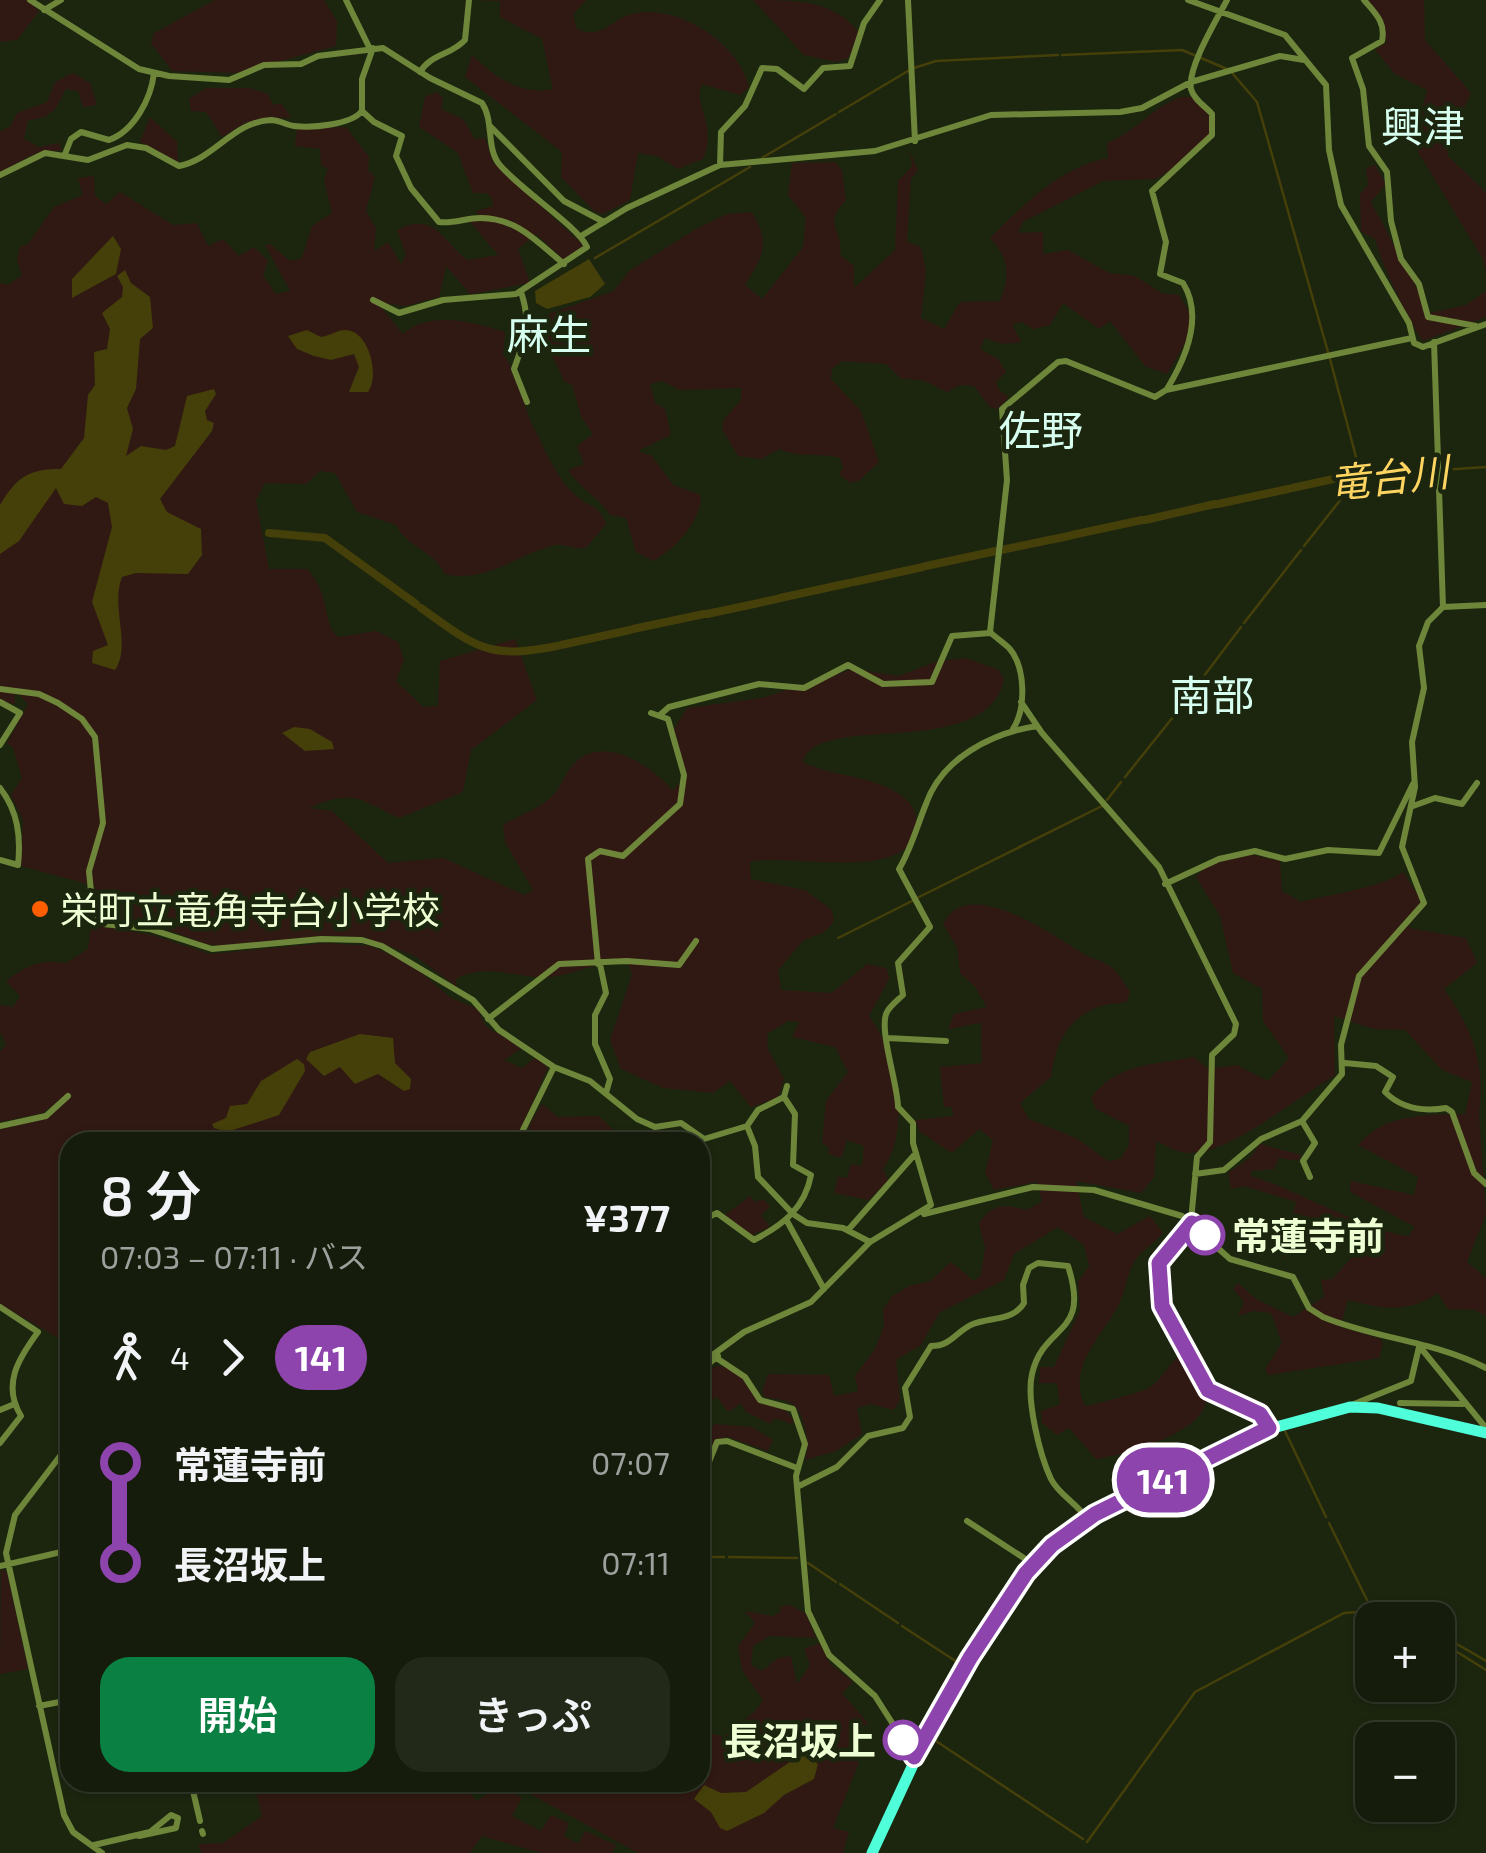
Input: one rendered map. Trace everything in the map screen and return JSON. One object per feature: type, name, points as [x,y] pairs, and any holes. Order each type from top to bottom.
[{"type":"highway","points":[[872,1853],[944,1698],[1033,1564],[1087,1519],[1269,1428],[1350,1407],[1400,1408],[1486,1430]]},
{"type":"street","points":[[30,0],[154,74],[229,80],[264,65],[301,64],[318,56],[383,48],[486,106],[500,165],[543,208],[582,236],[587,250],[522,292],[476,301],[442,300],[399,313],[373,300]]},
{"type":"street","points":[[44,10],[60,0]]},
{"type":"street","points":[[346,0],[372,48],[362,79],[362,111],[402,136],[396,156],[412,188],[440,222],[479,218],[507,222],[529,233],[564,264]]},
{"type":"street","points":[[420,72],[433,56],[456,49],[464,40],[469,0]]},
{"type":"street","points":[[720,165],[721,132],[745,106],[762,68],[776,69],[804,89],[824,68],[850,66],[864,23],[880,0]]},
{"type":"street","points":[[908,0],[915,140]]},
{"type":"street","points":[[1188,0],[1285,35],[1326,85],[1330,100],[1329,150],[1342,205],[1409,323],[1412,338],[1423,347],[1486,324]]},
{"type":"street","points":[[1166,390],[1188,344],[1193,313],[1182,283],[1160,274],[1166,242],[1152,191],[1212,135],[1212,114],[1195,97],[1191,82],[1228,0]]},
{"type":"street","points":[[1364,0],[1383,23],[1384,33],[1382,41],[1352,58],[1363,89],[1369,146],[1387,172],[1391,221],[1402,259],[1419,284],[1428,317],[1476,326]]},
{"type":"street","points":[[582,236],[720,165],[848,155],[915,140],[991,115],[1051,116],[1142,108],[1191,82],[1280,56],[1304,60]]},
{"type":"street","points":[[66,154],[72,139],[81,132],[109,140],[123,133],[151,94],[154,74]]},
{"type":"street","points":[[0,175],[46,153],[88,160],[139,145],[179,166],[203,158],[246,126],[271,120],[296,126],[348,121],[362,111]]},
{"type":"street","points":[[489,125],[564,202],[604,222]]},
{"type":"street","points":[[522,292],[528,329],[524,351],[514,369],[527,402]]},
{"type":"street","points":[[1012,730],[1021,702],[1015,658],[991,633],[1007,480],[1002,409],[1038,378],[1066,361],[1152,396],[1412,338]]},
{"type":"street","points":[[1434,342],[1443,607]]},
{"type":"street","points":[[1195,1174],[1224,1170],[1261,1139],[1302,1121],[1310,1106],[1336,1083],[1345,1063],[1341,1045],[1358,976],[1424,903],[1402,848],[1416,778],[1412,742],[1424,688],[1419,646],[1428,622],[1443,607],[1486,605]]},
{"type":"street","points":[[661,714],[669,707],[759,684],[816,685],[848,665],[884,684],[932,682],[952,636],[991,633]]},
{"type":"street","points":[[0,689],[39,694],[58,703],[82,719],[95,736],[103,823],[89,872],[94,923],[150,929],[212,949],[362,940],[415,962],[444,986],[473,1000],[488,1020],[554,1066],[606,1093],[638,1119],[656,1127],[681,1123],[694,1132]]},
{"type":"street","points":[[0,702],[20,712],[4,730],[0,745]]},
{"type":"street","points":[[1021,702],[1037,726],[1159,866],[1238,1030],[1212,1056],[1210,1142],[1197,1157],[1192,1222],[1159,1263],[1162,1306],[1208,1390],[1260,1414],[1269,1428]]},
{"type":"street","points":[[606,1093],[610,1079],[595,1044],[595,1015],[606,993],[599,964],[588,859],[600,851],[623,856],[680,804],[684,775],[668,718],[651,713]]},
{"type":"street","points":[[710,1362],[744,1332],[802,1308],[870,1242],[932,1202],[916,1153],[912,1119],[898,1107],[884,1018],[903,995],[898,964],[930,927],[899,869],[934,789],[972,748],[1012,730],[1037,726]]},
{"type":"street","points":[[1165,884],[1237,854],[1261,851],[1293,859],[1328,850],[1379,853],[1416,778]]},
{"type":"street","points":[[1412,807],[1435,798],[1462,804],[1477,782]]},
{"type":"street","points":[[0,788],[11,804],[20,842],[18,865],[0,860]]},
{"type":"street","points":[[488,1020],[542,979],[550,968],[679,965],[696,941]]},
{"type":"street","points":[[887,1038],[946,1041]]},
{"type":"street","points":[[1345,1063],[1376,1066],[1394,1077],[1385,1092],[1398,1102],[1427,1112],[1446,1108],[1452,1112],[1474,1173],[1486,1184]]},
{"type":"street","points":[[523,1132],[554,1066]]},
{"type":"street","points":[[710,1137],[747,1126],[758,1110],[784,1098],[788,1086]]},
{"type":"street","points":[[0,1126],[46,1116],[68,1096]]},
{"type":"street","points":[[710,1216],[716,1213],[752,1240],[790,1217],[803,1200],[811,1175],[792,1165],[794,1114],[784,1098]]},
{"type":"street","points":[[1302,1121],[1315,1144],[1303,1161],[1310,1176]]},
{"type":"street","points":[[747,1126],[755,1146],[758,1176],[790,1217],[824,1289]]},
{"type":"street","points":[[848,1230],[916,1153]]},
{"type":"street","points":[[908,1219],[982,1197],[1055,1186],[1110,1193],[1192,1222],[1230,1258],[1293,1276],[1314,1312],[1420,1346],[1438,1346],[1486,1368]]},
{"type":"street","points":[[790,1217],[848,1230],[870,1242]]},
{"type":"street","points":[[796,1487],[844,1462],[868,1436],[903,1428],[910,1417],[905,1388],[913,1382],[931,1346],[949,1344],[973,1324],[1018,1312],[1024,1303],[1023,1285],[1028,1268],[1038,1263],[1065,1263],[1072,1280],[1074,1314],[1044,1350],[1032,1382],[1039,1447],[1048,1472],[1054,1485],[1074,1500],[1087,1519]]},
{"type":"street","points":[[0,1307],[38,1332],[15,1366],[12,1405],[21,1416],[0,1443]]},
{"type":"street","points":[[1350,1407],[1411,1381],[1420,1346]]},
{"type":"street","points":[[1420,1346],[1486,1430]]},
{"type":"street","points":[[710,1353],[745,1377],[760,1400],[794,1409],[805,1444],[796,1487],[810,1615],[829,1654],[875,1696],[914,1757]]},
{"type":"street","points":[[1395,1390],[1400,1408],[1464,1404]]},
{"type":"street","points":[[0,1410],[12,1405]]},
{"type":"street","points":[[710,1459],[717,1442],[728,1441],[797,1468]]},
{"type":"street","points":[[60,1457],[15,1515],[4,1565],[66,1821],[105,1853],[119,1841]]},
{"type":"street","points":[[967,1522],[1033,1564]]},
{"type":"street","points":[[4,1565],[60,1552]]},
{"type":"street","points":[[39,1706],[60,1702]]},
{"type":"street","points":[[903,1740],[920,1744]]},
{"type":"street","points":[[193,1792],[200,1821]]},
{"type":"street","points":[[93,1845],[119,1841],[176,1828],[178,1818],[171,1815],[139,1836]]},
{"type":"shaded area","points":[[0,0],[27,0],[39,11],[17,40],[0,42]]},
{"type":"shaded area","points":[[215,0],[324,0],[337,21],[336,46],[237,73],[172,71],[151,43],[154,33]]},
{"type":"shaded area","points":[[476,0],[586,0],[573,15],[577,29],[585,32],[604,29],[627,15],[645,12],[684,19],[718,40],[743,70],[749,87],[740,95],[702,84],[700,100],[708,135],[703,159],[678,169],[657,156],[638,153],[630,200],[603,214],[594,211],[561,177],[562,152],[465,77],[472,55],[509,83],[530,90],[553,89],[542,39],[500,17],[500,1]]},
{"type":"shaded area","points":[[753,0],[815,4],[841,15],[861,36],[848,58],[837,62],[804,55]]},
{"type":"shaded area","points":[[1368,0],[1424,0],[1425,40],[1471,93],[1460,116],[1446,124],[1448,156],[1486,192],[1486,272],[1483,259],[1398,119],[1421,114],[1427,90],[1395,74],[1375,50],[1387,42]]},
{"type":"shaded area","points":[[73,73],[90,83],[97,105],[83,107],[78,91],[66,89],[52,112],[28,120],[24,139],[39,147],[59,143],[62,150],[34,154],[0,172],[0,131],[10,127],[17,113],[47,102],[55,82]]},
{"type":"shaded area","points":[[206,88],[249,88],[268,94],[273,105],[281,103],[291,117],[246,123],[222,137],[206,112],[191,111],[189,99]]},
{"type":"shaded area","points":[[437,92],[443,98],[441,109],[464,120],[475,139],[485,138],[493,162],[584,246],[564,260],[536,234],[518,249],[530,283],[470,294],[446,266],[439,297],[405,306],[377,302],[403,334],[438,320],[505,332],[503,355],[546,452],[567,487],[596,509],[606,524],[586,548],[555,545],[488,572],[460,576],[445,574],[396,525],[357,512],[335,473],[320,471],[306,484],[265,483],[256,500],[269,569],[307,569],[320,589],[330,626],[339,637],[376,631],[398,642],[404,660],[396,681],[423,707],[438,706],[440,661],[515,639],[537,700],[471,750],[463,792],[399,818],[347,798],[309,808],[332,811],[388,863],[443,858],[524,895],[533,890],[505,842],[503,825],[550,799],[583,756],[610,752],[624,756],[651,771],[672,790],[686,779],[674,729],[687,708],[762,698],[853,669],[899,676],[938,661],[966,658],[999,670],[1004,680],[990,705],[966,721],[935,729],[837,739],[814,747],[803,762],[880,784],[907,800],[916,817],[913,839],[900,853],[850,862],[750,862],[751,879],[805,890],[832,910],[834,921],[826,931],[803,941],[778,970],[781,990],[832,993],[867,964],[887,968],[889,979],[869,1016],[894,1071],[899,1114],[892,1153],[883,1169],[888,1180],[869,1200],[834,1193],[838,1176],[847,1178],[851,1164],[862,1166],[864,1146],[847,1140],[841,1158],[828,1154],[829,1147],[822,1143],[826,1101],[848,1072],[835,1047],[792,1037],[799,1022],[788,1021],[767,1034],[768,1049],[784,1079],[778,1098],[751,1107],[730,1081],[713,1093],[663,1088],[621,1069],[610,1040],[632,975],[628,964],[609,963],[550,977],[479,972],[456,979],[456,986],[415,956],[364,937],[323,936],[226,946],[206,944],[160,927],[97,921],[95,886],[21,866],[23,820],[11,795],[22,778],[13,748],[7,743],[28,704],[15,691],[15,704],[0,701],[0,283],[8,285],[22,275],[17,261],[20,246],[27,245],[54,207],[83,195],[78,178],[94,176],[95,196],[106,204],[120,192],[173,225],[197,223],[208,246],[223,239],[239,256],[254,247],[268,261],[263,275],[276,294],[290,291],[265,245],[270,244],[290,261],[302,258],[312,226],[332,213],[324,180],[328,169],[321,165],[320,149],[295,146],[297,129],[346,127],[369,157],[368,170],[375,177],[366,211],[376,228],[374,251],[388,242],[401,264],[406,255],[397,230],[420,224],[436,230],[467,260],[498,255],[470,222],[480,220],[476,211],[493,206],[492,198],[486,193],[473,193],[458,153],[419,127],[425,96]]},
{"type":"shaded area","points":[[1181,97],[1191,97],[1209,112],[1214,128],[1188,160],[1156,179],[1103,181],[1023,222],[1018,233],[1043,232],[1043,254],[1068,250],[1109,273],[1135,276],[1162,293],[1179,295],[1193,318],[1187,340],[1167,374],[1145,366],[1110,321],[1099,329],[1063,303],[1050,325],[1033,329],[1022,322],[1012,325],[1022,342],[1003,344],[985,338],[980,349],[998,359],[1006,372],[996,382],[1009,397],[997,409],[990,407],[974,386],[960,385],[947,392],[925,381],[900,378],[886,364],[842,361],[832,369],[831,379],[861,411],[879,462],[860,480],[850,483],[839,474],[843,467],[840,458],[779,449],[761,459],[738,456],[722,429],[724,419],[741,400],[741,388],[680,390],[662,381],[650,384],[655,403],[665,409],[671,435],[638,451],[652,456],[673,485],[701,495],[697,515],[685,534],[653,561],[636,552],[626,518],[610,515],[568,470],[584,464],[577,446],[593,434],[581,416],[572,385],[564,381],[554,359],[536,343],[542,333],[534,319],[614,291],[629,271],[727,214],[752,212],[758,223],[762,250],[745,285],[762,299],[803,247],[806,218],[788,195],[792,163],[835,162],[842,170],[846,200],[834,221],[840,255],[854,266],[854,288],[895,250],[898,181],[912,166],[910,152],[918,170],[911,179],[907,242],[921,247],[926,272],[921,318],[944,329],[960,302],[1000,301],[1006,268],[990,238],[1003,225],[1059,178],[1108,158],[1107,143]]},
{"type":"shaded area","points":[[150,117],[177,142],[178,162],[140,142]]},
{"type":"shaded area","points":[[1375,165],[1386,184],[1371,202],[1430,313],[1466,305],[1486,291],[1486,317],[1423,341],[1395,290],[1376,240],[1361,231],[1360,194],[1368,185],[1366,168]]},
{"type":"shaded area","points":[[113,236],[121,249],[116,274],[72,298],[72,279]]},
{"type":"shaded area","points":[[589,259],[605,284],[590,297],[547,309],[536,303],[535,291]]},
{"type":"shaded area","points":[[125,270],[131,283],[150,297],[153,328],[140,339],[136,389],[127,408],[133,429],[126,456],[141,446],[166,450],[175,446],[187,396],[214,389],[216,394],[205,411],[207,420],[214,423],[212,431],[160,499],[167,512],[201,529],[202,555],[188,574],[136,573],[122,577],[118,601],[122,649],[115,670],[92,663],[93,651],[108,645],[92,602],[112,527],[108,503],[96,497],[82,506],[64,504],[56,488],[19,541],[0,554],[0,505],[25,476],[61,469],[84,438],[88,395],[95,385],[94,352],[107,349],[110,329],[102,313],[122,297],[123,287],[117,276]]},
{"type":"shaded area","points":[[307,330],[321,337],[346,330],[361,338],[372,365],[368,392],[349,392],[359,367],[354,354],[331,360],[297,349],[288,336]]},
{"type":"shaded area","points":[[294,727],[310,729],[332,742],[334,749],[305,751],[282,733]]},
{"type":"shaded area","points":[[1247,854],[1280,861],[1282,891],[1301,902],[1369,886],[1403,872],[1421,900],[1409,928],[1466,938],[1477,963],[1444,989],[1469,1033],[1478,1063],[1486,1214],[1467,1262],[1486,1278],[1486,1316],[1475,1310],[1448,1309],[1438,1293],[1416,1304],[1394,1308],[1348,1300],[1340,1327],[1379,1338],[1383,1343],[1379,1358],[1268,1375],[1265,1369],[1282,1343],[1271,1313],[1253,1311],[1238,1316],[1244,1302],[1233,1289],[1238,1283],[1256,1299],[1293,1317],[1324,1297],[1321,1280],[1332,1279],[1354,1255],[1355,1237],[1345,1225],[1324,1218],[1301,1250],[1282,1259],[1296,1202],[1244,1186],[1231,1189],[1228,1173],[1251,1157],[1260,1144],[1301,1155],[1298,1161],[1279,1158],[1274,1169],[1251,1171],[1251,1176],[1375,1228],[1409,1236],[1415,1227],[1350,1192],[1351,1181],[1414,1195],[1418,1177],[1358,1145],[1393,1121],[1465,1114],[1472,1082],[1442,1070],[1405,1030],[1374,1029],[1334,1016],[1335,1076],[1263,1123],[1204,1151],[1186,1153],[1156,1141],[1154,1177],[1141,1193],[1076,1181],[1084,1217],[1117,1234],[1150,1216],[1163,1233],[1135,1261],[1118,1306],[1088,1353],[1080,1379],[1085,1406],[1147,1389],[1180,1355],[1205,1387],[1206,1402],[1199,1416],[1185,1428],[1147,1446],[1096,1459],[1069,1428],[1057,1435],[1042,1423],[1041,1411],[1060,1404],[1057,1383],[1039,1383],[1040,1367],[1054,1367],[1080,1310],[1078,1282],[1089,1266],[1084,1245],[1058,1227],[1014,1254],[1004,1280],[939,1313],[921,1345],[896,1360],[900,1401],[893,1410],[871,1404],[857,1408],[862,1434],[836,1451],[805,1460],[807,1438],[800,1414],[788,1402],[765,1397],[762,1392],[768,1374],[829,1375],[834,1396],[858,1391],[855,1376],[875,1349],[884,1326],[883,1310],[891,1297],[909,1286],[930,1281],[951,1262],[974,1281],[981,1275],[985,1248],[979,1223],[984,1216],[1000,1207],[1027,1210],[1042,1201],[1037,1182],[994,1190],[985,1173],[993,1140],[979,1129],[952,1153],[920,1132],[915,1120],[953,1116],[952,1107],[944,1107],[940,1067],[982,1063],[981,1023],[948,1029],[954,1014],[987,1007],[975,987],[960,973],[957,947],[943,924],[955,910],[971,905],[990,906],[1032,923],[1119,975],[1130,992],[1127,1001],[1104,1005],[1073,1023],[1060,1042],[1051,1077],[1020,1103],[1029,1119],[1076,1138],[1108,1161],[1120,1159],[1129,1145],[1129,1126],[1096,1109],[1091,1098],[1112,1078],[1137,1067],[1194,1057],[1208,1069],[1237,1065],[1268,1081],[1289,1058],[1263,1021],[1262,989],[1233,973],[1220,916],[1196,877],[1206,866]]},
{"type":"shaded area","points":[[91,925],[152,935],[210,954],[326,943],[371,946],[411,964],[451,998],[478,1009],[485,1026],[522,1048],[504,1060],[522,1068],[535,1058],[548,1067],[519,1132],[60,1132],[60,1339],[0,1304],[0,1129],[49,1118],[71,1096],[68,1093],[43,1113],[0,1122],[0,1052],[6,1044],[0,1032],[0,1005],[13,1007],[20,996],[6,981],[21,971],[34,964],[66,963],[88,949]]},
{"type":"shaded area","points":[[360,1034],[393,1038],[395,1063],[411,1079],[410,1089],[404,1091],[378,1074],[355,1084],[340,1067],[324,1076],[306,1059],[310,1052]]},
{"type":"shaded area","points":[[297,1059],[304,1064],[305,1071],[279,1115],[227,1132],[214,1128],[212,1124],[226,1118],[230,1106],[247,1104],[261,1081]]},
{"type":"shaded area","points":[[542,1104],[558,1117],[599,1116],[616,1132],[528,1132]]},
{"type":"shaded area","points":[[750,1196],[755,1202],[763,1199],[770,1207],[761,1215],[770,1227],[749,1236],[725,1215]]},
{"type":"shaded area","points":[[717,1366],[731,1370],[748,1385],[760,1404],[783,1407],[794,1421],[791,1424],[775,1418],[770,1424],[746,1412],[741,1403],[728,1412],[717,1397],[710,1401],[710,1369]]},
{"type":"shaded area","points":[[715,1424],[752,1427],[773,1440],[768,1451],[728,1437],[714,1440],[710,1451],[710,1429]]},
{"type":"shaded area","points":[[1,1569],[7,1573],[28,1669],[0,1674]]},
{"type":"shaded area","points":[[790,1605],[806,1614],[816,1638],[769,1636],[753,1646],[751,1665],[762,1671],[778,1658],[791,1656],[797,1684],[810,1665],[804,1649],[820,1643],[830,1664],[853,1682],[842,1693],[869,1724],[858,1727],[861,1757],[833,1828],[849,1832],[843,1853],[638,1853],[526,1792],[710,1792],[710,1733],[724,1737],[763,1700],[742,1670],[738,1646],[755,1623],[745,1611],[773,1616],[781,1611],[779,1607]]},
{"type":"shaded area","points":[[803,1753],[818,1764],[814,1779],[784,1795],[764,1813],[727,1831],[694,1799],[699,1792],[710,1792],[710,1788],[721,1793],[746,1792]]},
{"type":"shaded area","points":[[256,1792],[468,1792],[477,1801],[490,1792],[512,1792],[522,1798],[512,1816],[541,1831],[551,1815],[569,1823],[564,1836],[578,1844],[585,1831],[616,1845],[612,1853],[541,1853],[482,1836],[470,1853],[202,1853],[198,1844],[223,1843],[262,1816]]},
{"type":"waterway","points":[[1062,55],[1182,50],[1227,69]]},
{"type":"waterway","points":[[914,68],[936,61],[1058,55]]},
{"type":"waterway","points":[[839,112],[908,71]]},
{"type":"waterway","points":[[1233,74],[1257,102],[1328,352]]},
{"type":"waterway","points":[[762,158],[836,114]]},
{"type":"waterway","points":[[595,258],[750,167]]},
{"type":"waterway","points":[[1330,359],[1360,472]]},
{"type":"waterway","name":"竜台川","points":[[1442,470],[1486,467]]},
{"type":"waterway","name":"竜台川","points":[[1361,473],[1434,470]]},
{"type":"waterway","name":"竜台川","points":[[1292,488],[1361,473]]},
{"type":"waterway","points":[[1304,546],[1360,475]]},
{"type":"waterway","name":"竜台川","points":[[1218,504],[1288,489]]},
{"type":"waterway","name":"竜台川","points":[[1145,520],[1215,504]]},
{"type":"waterway","name":"竜台川","points":[[1072,535],[1142,520]]},
{"type":"waterway","name":"竜台川","points":[[269,533],[325,538],[416,604]]},
{"type":"waterway","name":"竜台川","points":[[1001,550],[1069,536]]},
{"type":"waterway","points":[[1244,623],[1301,550]]},
{"type":"waterway","name":"竜台川","points":[[926,566],[996,551]]},
{"type":"waterway","name":"竜台川","points":[[854,582],[923,567]]},
{"type":"waterway","name":"竜台川","points":[[780,598],[849,583]]},
{"type":"waterway","name":"竜台川","points":[[707,614],[777,599]]},
{"type":"waterway","name":"竜台川","points":[[421,608],[483,647],[514,651],[557,646]]},
{"type":"waterway","name":"竜台川","points":[[633,629],[704,614]]},
{"type":"waterway","points":[[1185,701],[1241,627]]},
{"type":"waterway","name":"竜台川","points":[[561,645],[630,630]]},
{"type":"waterway","points":[[1125,777],[1177,712]]},
{"type":"waterway","points":[[1107,800],[1121,782]]},
{"type":"waterway","points":[[917,898],[1102,806]]},
{"type":"waterway","points":[[838,938],[912,901]]},
{"type":"waterway","points":[[1285,1431],[1326,1517]]},
{"type":"waterway","points":[[1329,1523],[1367,1600]]},
{"type":"waterway","points":[[710,1557],[724,1557]]},
{"type":"waterway","points":[[729,1557],[797,1558]]},
{"type":"waterway","points":[[808,1563],[836,1582]]},
{"type":"waterway","points":[[840,1584],[898,1623]]},
{"type":"waterway","points":[[1087,1842],[1195,1692],[1344,1613],[1355,1612]]},
{"type":"waterway","points":[[902,1626],[960,1664]]},
{"type":"waterway","points":[[1455,1643],[1486,1661]]},
{"type":"waterway","points":[[1455,1651],[1486,1670]]},
{"type":"waterway","points":[[933,1739],[1083,1839]]},
{"type":"bus line","name":"141","points":[[903,1740],[914,1757],[944,1698],[1017,1586],[1039,1557],[1064,1534],[1095,1514],[1269,1428],[1260,1414],[1244,1410],[1208,1390],[1190,1350],[1162,1306],[1163,1286],[1158,1270],[1162,1256],[1192,1223],[1205,1235]]},
{"type":"place","name":"栄町立竜角寺台小学校","points":[[40,909]]},
{"type":"place","name":"常蓮寺前","points":[[1205,1235]]},
{"type":"place","name":"長沼坂上","points":[[903,1740]]},
{"type":"district","name":"興津","points":[[1423,125]]},
{"type":"district","name":"麻生","points":[[549,333]]},
{"type":"district","name":"佐野","points":[[1041,429]]},
{"type":"district","name":"南部","points":[[1212,694]]}]
